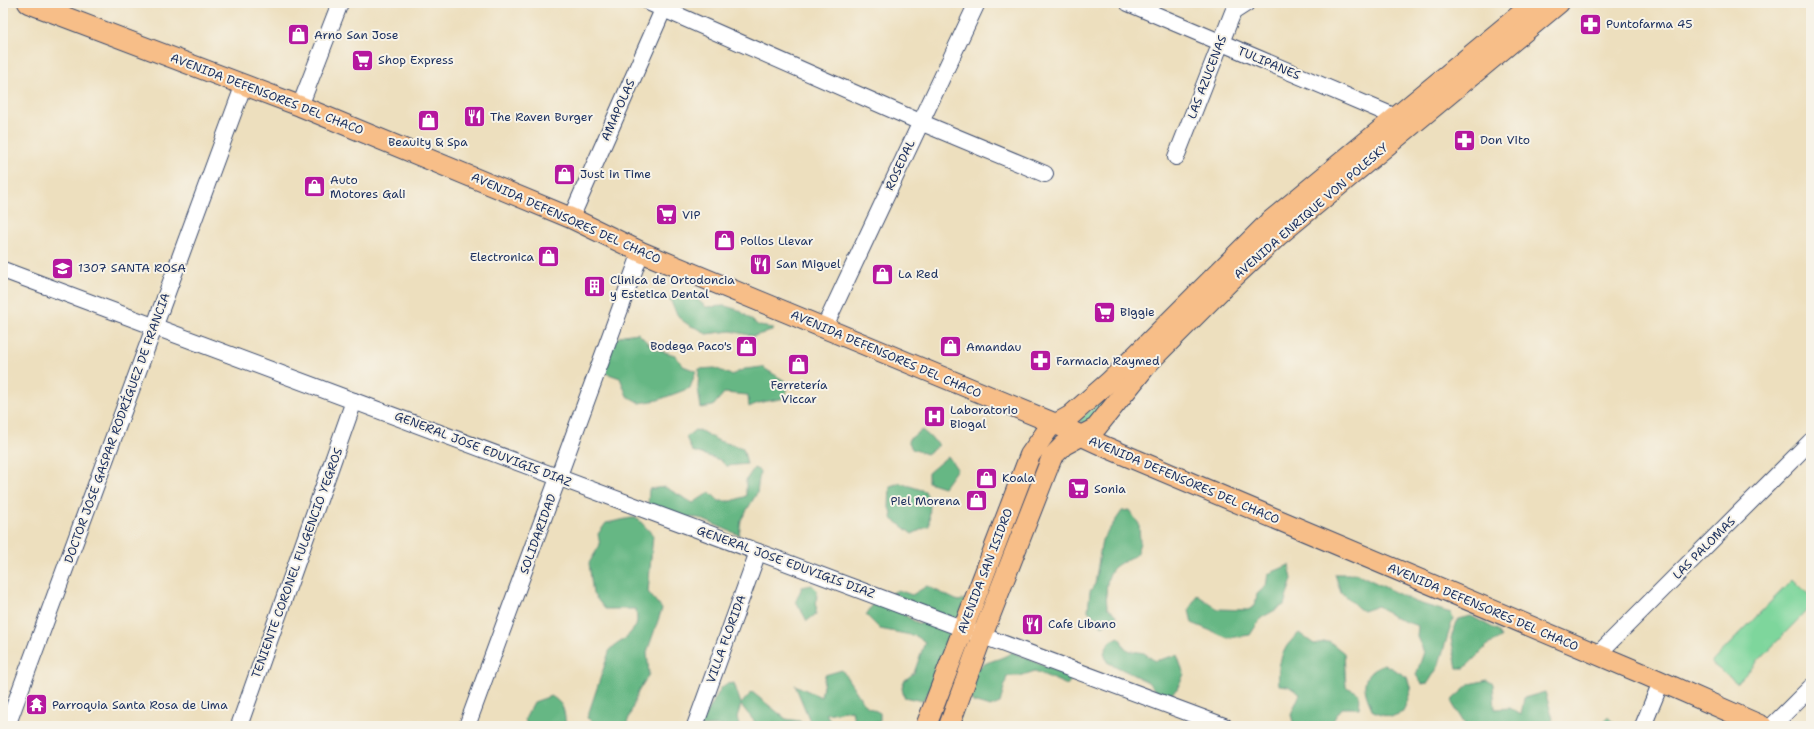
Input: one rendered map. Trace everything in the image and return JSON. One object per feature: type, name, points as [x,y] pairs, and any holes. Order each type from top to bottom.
[{"type":"main road","name":"AVENIDA DEFENSORES DEL CHACO","points":[[28,3],[300,106],[571,218],[641,252],[1056,424],[1081,436],[1762,726]]},
{"type":"main road","name":"AVENIDA ENRIQUE VON POLESKY","points":[[1081,436],[1096,428],[1150,361],[1278,235],[1534,3]]},
{"type":"main road","name":"AVENIDA ENRIQUE VON POLESKY","points":[[1056,424],[1070,416],[1110,381],[1268,223],[1559,3]]},
{"type":"main road","name":"AVENIDA SAN ISIDRO","points":[[926,726],[962,628],[1030,455],[1049,428],[1056,424]]},
{"type":"main road","name":"AVENIDA SAN ISIDRO","points":[[949,726],[982,636],[1052,457],[1064,445],[1081,436]]},
{"type":"street","points":[[300,106],[340,3]]},
{"type":"street","name":"ROSEDAL","points":[[824,328],[977,3]]},
{"type":"street","name":"TULIPANES","points":[[1128,3],[1220,42],[1401,123]]},
{"type":"street","name":"LAS AZUCENAS","points":[[1176,157],[1232,8],[1247,3]]},
{"type":"street","points":[[660,5],[920,122],[1045,174]]},
{"type":"street","name":"AMAPOLAS","points":[[571,218],[660,5]]},
{"type":"street","name":"DOCTOR JOSE GASPAR RODRÍGUEZ DE FRANCIA","points":[[7,726],[244,84]]},
{"type":"street","name":"SOLIDARIDAD","points":[[467,726],[641,252]]},
{"type":"street","name":"GENERAL JOSE EDUVIGIS DIAZ","points":[[3,270],[982,636]]},
{"type":"street","name":"TENIENTE CORONEL FULGENCIO YEGROS","points":[[239,726],[354,401]]},
{"type":"street","name":"LAS PALOMAS","points":[[1597,655],[1811,441]]},
{"type":"street","name":"VILLA FLORIDA","points":[[695,726],[758,552]]},
{"type":"street","points":[[982,636],[1188,720],[1224,726]]},
{"type":"street","points":[[1643,726],[1661,682]]},
{"type":"street","points":[[1772,726],[1811,687]]},
{"type":"green space","points":[[691,294],[706,307],[725,306],[739,310],[759,326],[773,328],[772,331],[753,336],[731,331],[706,334],[701,330],[688,325],[680,318],[674,309],[670,298]]},
{"type":"green space","points":[[638,333],[654,349],[675,355],[683,366],[696,371],[690,388],[658,400],[640,403],[627,396],[620,378],[600,371],[605,345],[623,335]]},
{"type":"green space","points":[[762,367],[785,381],[787,391],[785,398],[762,402],[749,407],[748,395],[724,393],[713,406],[701,408],[698,388],[699,369],[715,368],[731,375],[745,369]]},
{"type":"green space","points":[[1111,391],[1112,393],[1098,413],[1087,422],[1079,421]]},
{"type":"green space","points":[[695,430],[701,431],[719,441],[743,448],[747,464],[726,466],[720,460],[692,451],[686,437]]},
{"type":"green space","points":[[922,430],[939,445],[927,454],[912,449],[908,440]]},
{"type":"green space","points":[[948,456],[957,469],[944,487],[928,482],[928,473]]},
{"type":"green space","points":[[754,468],[760,471],[757,493],[741,520],[739,535],[699,518],[675,517],[648,506],[649,489],[665,487],[693,503],[710,492],[719,501],[732,501],[746,496],[746,480]]},
{"type":"green space","points":[[900,483],[925,491],[930,502],[929,526],[912,534],[891,518],[892,512],[889,508],[890,486]]},
{"type":"green space","points":[[1129,510],[1139,524],[1140,543],[1136,555],[1116,566],[1108,578],[1106,588],[1107,607],[1117,616],[1102,626],[1088,611],[1090,591],[1095,584],[1102,540],[1122,511]]},
{"type":"green space","points":[[637,518],[653,535],[648,592],[662,609],[647,652],[649,674],[638,692],[626,726],[600,726],[587,718],[610,649],[626,638],[636,626],[637,620],[636,609],[605,609],[593,594],[589,563],[600,545],[598,534],[606,523]]},
{"type":"green space","points":[[1289,565],[1292,579],[1284,605],[1261,618],[1250,635],[1228,638],[1192,623],[1189,610],[1197,595],[1218,609],[1248,610],[1255,606],[1257,594],[1266,586],[1268,574]]},
{"type":"green space","points":[[1335,574],[1358,574],[1415,602],[1451,613],[1453,619],[1438,667],[1428,683],[1422,684],[1416,675],[1424,652],[1417,637],[1418,626],[1395,618],[1378,606],[1363,611],[1341,593]]},
{"type":"green space","points":[[1793,579],[1811,597],[1811,606],[1737,683],[1711,663]]},
{"type":"green space","points":[[812,585],[817,590],[816,614],[807,621],[796,601],[802,587]]},
{"type":"green space","points":[[927,586],[958,601],[972,598],[972,609],[951,622],[892,593],[898,590],[912,595]]},
{"type":"green space","points":[[874,603],[894,608],[917,623],[933,623],[949,633],[946,669],[922,701],[904,697],[902,688],[904,681],[914,673],[925,642],[916,636],[880,629],[866,615]]},
{"type":"green space","points":[[1471,616],[1497,630],[1501,638],[1488,645],[1465,668],[1457,668],[1451,638],[1458,619]]},
{"type":"green space","points":[[1299,633],[1314,644],[1329,641],[1344,653],[1346,687],[1357,692],[1360,699],[1359,708],[1342,708],[1334,719],[1332,726],[1294,726],[1291,714],[1300,694],[1288,686],[1279,685],[1279,669],[1282,656],[1288,644]]},
{"type":"green space","points":[[1119,637],[1126,650],[1144,653],[1155,661],[1177,655],[1184,674],[1177,689],[1163,700],[1148,682],[1107,662],[1104,653],[1109,642]]},
{"type":"green space","points":[[1012,652],[1073,677],[1067,685],[1035,671],[1020,676],[1007,676],[1000,703],[990,707],[973,702],[966,690],[976,670],[982,665],[1004,657]]},
{"type":"green space","points":[[1384,664],[1407,677],[1411,690],[1403,712],[1391,717],[1373,711],[1365,690],[1366,678],[1376,668]]},
{"type":"green space","points":[[842,670],[865,705],[880,713],[880,721],[872,726],[855,726],[852,710],[826,714],[834,726],[812,726],[795,685],[821,697],[825,675]]},
{"type":"green space","points":[[1487,680],[1493,684],[1495,709],[1510,708],[1521,715],[1524,698],[1545,692],[1553,719],[1548,726],[1466,726],[1452,703],[1453,699],[1470,684]]},
{"type":"green space","points":[[734,683],[741,704],[752,692],[786,719],[800,721],[803,726],[758,726],[741,705],[737,717],[739,726],[700,726],[721,688],[726,684]]},
{"type":"green space","points":[[551,696],[559,702],[563,708],[566,726],[527,726],[525,719],[534,702]]},
{"type":"green space","points":[[1608,717],[1617,726],[1599,726]]},
{"type":"place","name":"Puntofarma 45","points":[[1591,24]]},
{"type":"place","name":"Arno San Jose","points":[[298,35]]},
{"type":"place","name":"Shop Express","points":[[362,60]]},
{"type":"place","name":"The Raven Burger","points":[[475,117]]},
{"type":"place","name":"Beauity & Spa","points":[[428,121]]},
{"type":"place","name":"Don Vito","points":[[1465,140]]},
{"type":"place","name":"Just in Time","points":[[565,174]]},
{"type":"place","name":"Auto Motores Gali","points":[[315,187]]},
{"type":"place","name":"ViP","points":[[666,215]]},
{"type":"place","name":"Pollos Llevar","points":[[724,241]]},
{"type":"place","name":"Electronica","points":[[549,257]]},
{"type":"place","name":"San Miguel","points":[[760,264]]},
{"type":"place","name":"1307 SANTA ROSA","points":[[63,268]]},
{"type":"place","name":"La Red","points":[[882,274]]},
{"type":"place","name":"Clinica de Ortodoncia y Estetica Dental","points":[[595,287]]},
{"type":"place","name":"Biggie","points":[[1105,312]]},
{"type":"place","name":"Bodega Paco's","points":[[747,346]]},
{"type":"place","name":"Amandau","points":[[951,347]]},
{"type":"place","name":"Farmacia Raymed","points":[[1040,361]]},
{"type":"place","name":"Ferretería Viccar","points":[[799,364]]},
{"type":"place","name":"Laboratorio Biogal","points":[[934,417]]},
{"type":"place","name":"Koala","points":[[986,478]]},
{"type":"place","name":"Sonia","points":[[1078,489]]},
{"type":"place","name":"Piel Morena","points":[[976,501]]},
{"type":"place","name":"Cafe Libano","points":[[1032,624]]},
{"type":"place","name":"Parroquia Santa Rosa de Lima","points":[[36,705]]}]
